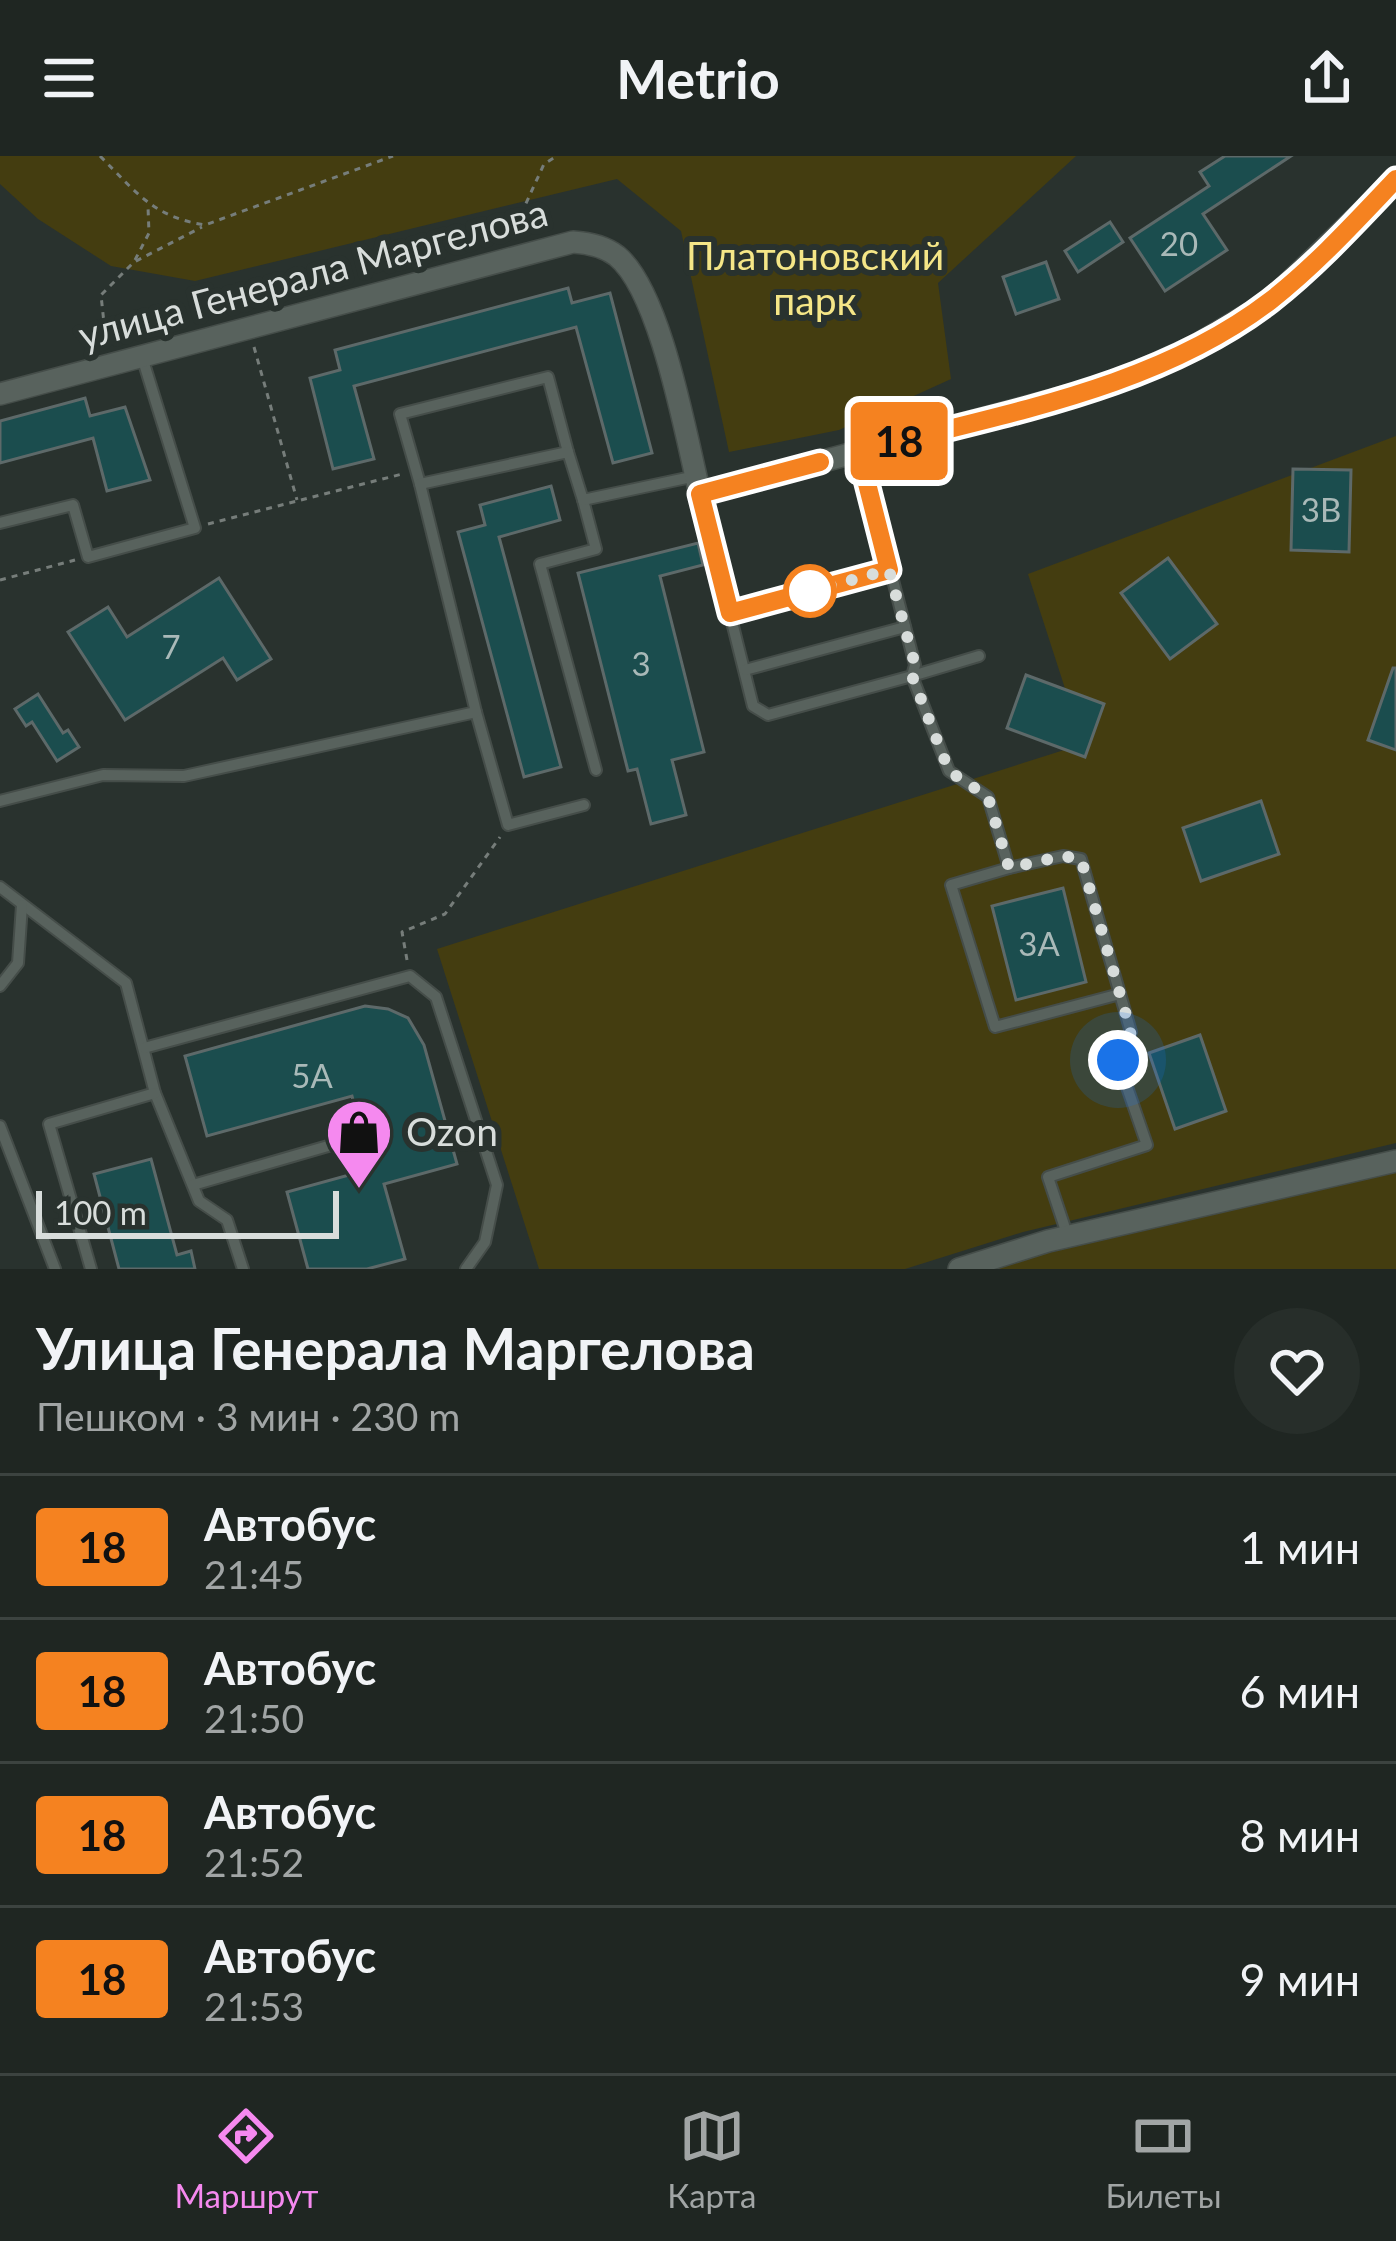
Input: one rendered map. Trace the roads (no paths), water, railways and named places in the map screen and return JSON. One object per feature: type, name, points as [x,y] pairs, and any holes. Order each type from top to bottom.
[{"type":"street","points":[[698,485],[859,452],[1112,384],[1193,347],[1269,302],[1396,179]]},
{"type":"street","name":"улица Генерала Маргелова","points":[[0,394],[573,242],[596,244],[618,257],[652,309],[698,485]]},
{"type":"street","points":[[959,1269],[1068,1237],[1396,1161]]},
{"type":"lane","points":[[0,523],[73,505],[88,557],[195,527],[142,357]]},
{"type":"lane","points":[[584,805],[508,825],[400,414],[548,377],[596,549],[540,564],[596,770]]},
{"type":"lane","points":[[420,484],[568,452]]},
{"type":"lane","points":[[859,452],[915,665],[912,676],[949,771],[988,797],[1009,868]]},
{"type":"lane","points":[[583,500],[698,485],[754,706],[768,715],[980,656]]},
{"type":"lane","points":[[730,613],[889,570]]},
{"type":"lane","points":[[745,670],[904,627]]},
{"type":"lane","points":[[0,801],[103,775],[184,776],[476,712]]},
{"type":"lane","points":[[1068,1237],[1048,1178],[1147,1144],[1118,1060],[1131,1032],[1081,859],[1063,856],[951,884],[995,1027],[1120,994]]},
{"type":"lane","points":[[0,887],[127,983],[155,1093],[199,1201],[227,1220],[243,1269]]},
{"type":"lane","points":[[0,986],[18,963],[22,904]]},
{"type":"lane","points":[[144,1048],[410,976],[436,997],[497,1185],[484,1242],[466,1269]]},
{"type":"lane","points":[[91,1269],[49,1124],[155,1093]]},
{"type":"lane","points":[[0,1126],[55,1269]]},
{"type":"lane","points":[[193,1185],[335,1144]]},
{"type":"place","name":"Ozon","points":[[359,1191]]},
{"type":"park label","name":"Платоновский парк","points":[[815,278]]}]
